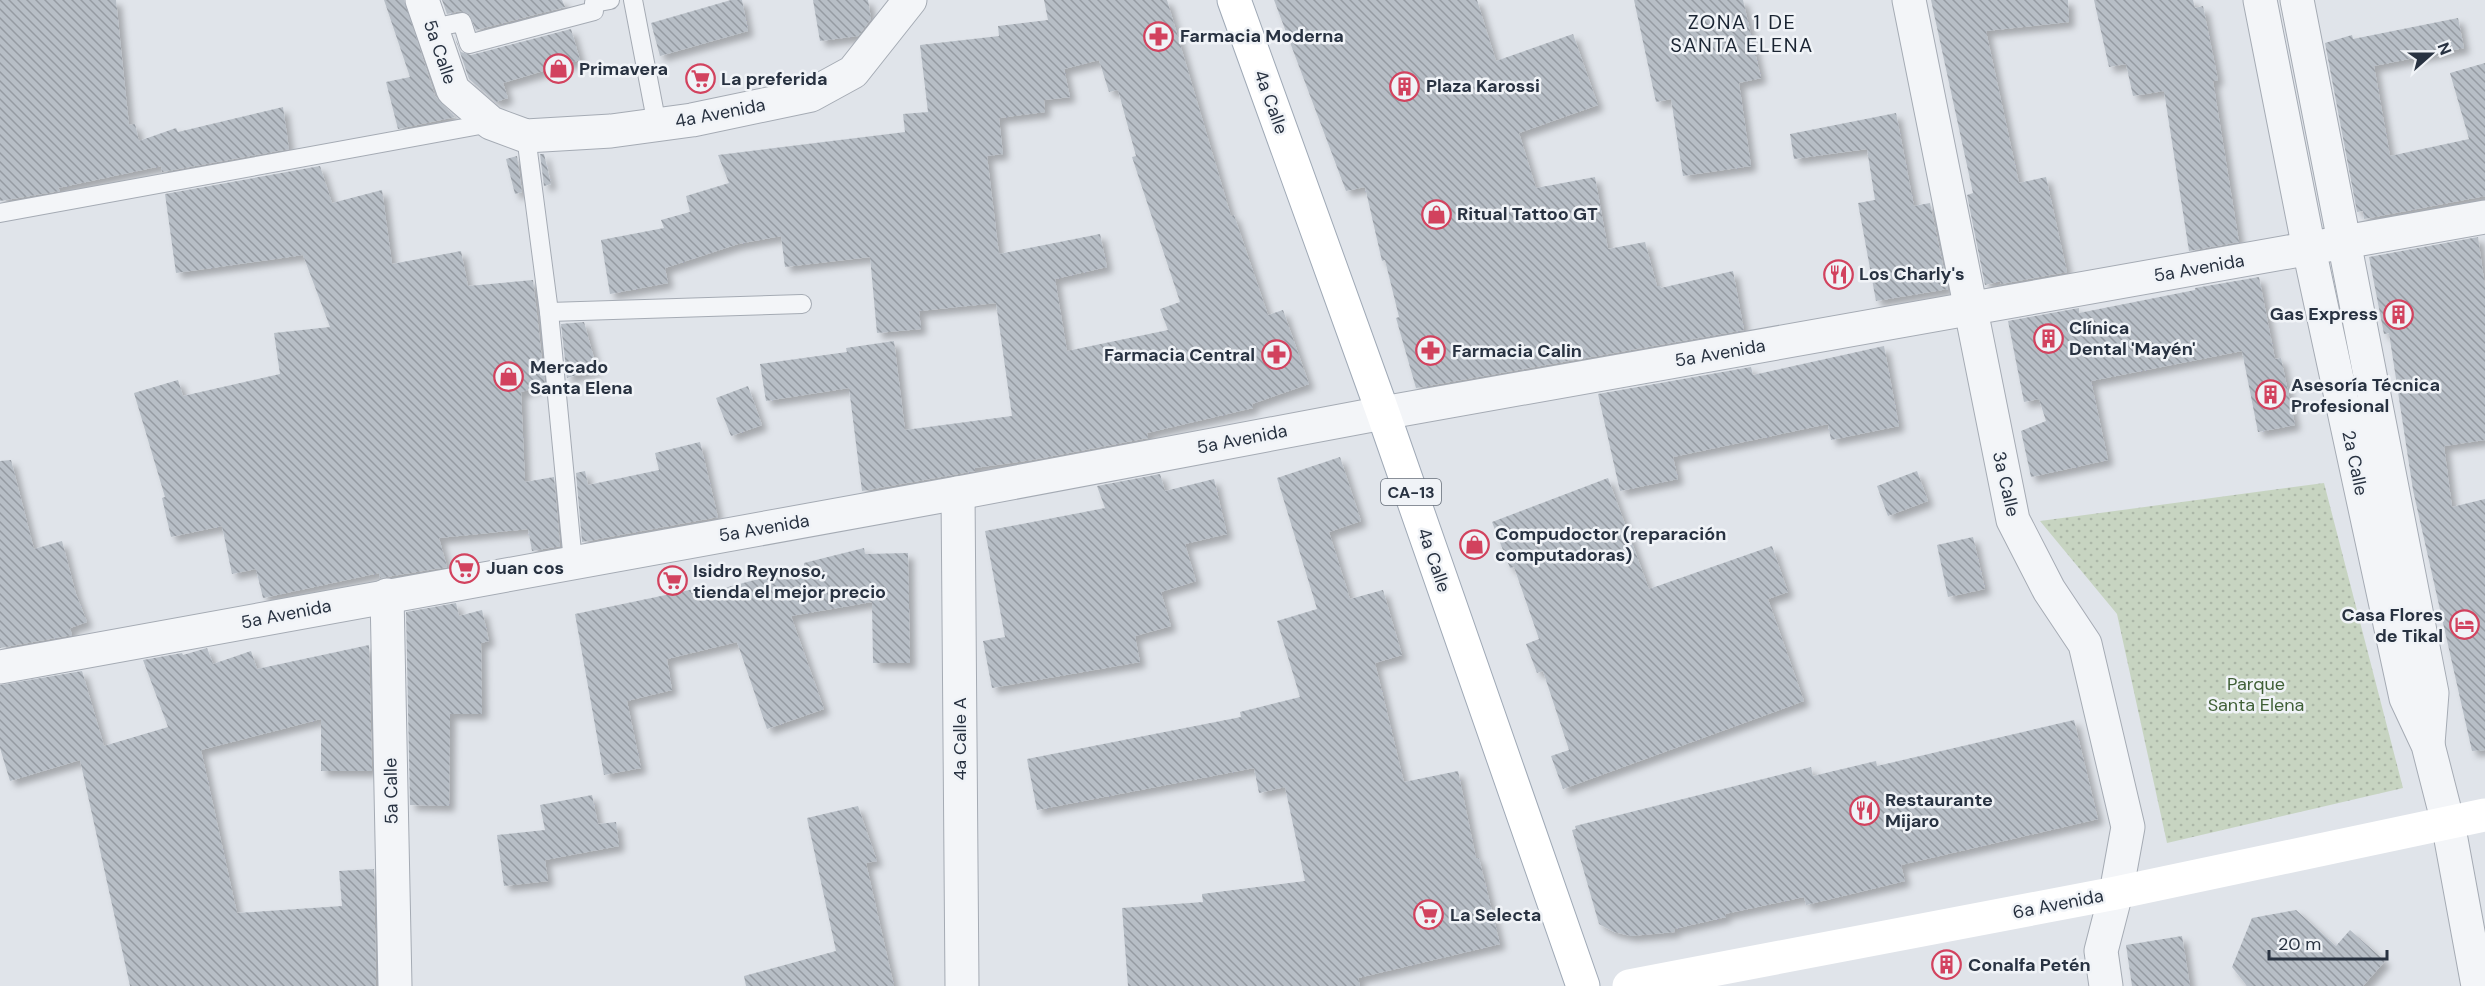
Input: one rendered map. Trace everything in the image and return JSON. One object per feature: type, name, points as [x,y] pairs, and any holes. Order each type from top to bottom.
[{"type":"main road","name":"4a Calle","points":[[1234,0],[1383,413],[1583,986]]},
{"type":"main road","name":"6a Avenida","points":[[1629,986],[2116,893],[2485,815]]},
{"type":"street","name":"3a Calle","points":[[1910,0],[1969,309],[2013,520],[2049,590],[2085,644],[2128,827],[2116,893],[2101,951],[2106,986]]},
{"type":"street","name":"2a Calle","points":[[2260,0],[2309,249],[2406,698],[2427,745],[2448,823],[2478,986]]},
{"type":"street","name":"2a Calle","points":[[2297,0],[2432,693],[2427,745]]},
{"type":"street","name":"4a Avenida","points":[[491,123],[526,136],[611,131],[692,120],[811,95],[853,72],[899,4]]},
{"type":"street","name":"5a Calle","points":[[427,14],[453,90],[491,123]]},
{"type":"street","name":"5a Avenida","points":[[0,667],[958,493],[1383,413],[2485,217]]},
{"type":"street","name":"4a Calle A","points":[[958,493],[962,986]]},
{"type":"street","name":"5a Calle","points":[[387,595],[395,986]]},
{"type":"lane","points":[[427,14],[462,22],[469,44],[594,11],[594,3],[610,0]]},
{"type":"lane","points":[[633,0],[657,125]]},
{"type":"lane","points":[[0,213],[491,123]]},
{"type":"lane","points":[[526,136],[549,312],[573,562]]},
{"type":"lane","points":[[549,312],[802,304]]},
{"type":"green space","name":"Parque Santa Elena","points":[[2324,483],[2403,788],[2167,843],[2117,614],[2040,521]]},
{"type":"building","points":[[0,0],[116,0],[129,125],[135,124],[139,141],[176,128],[178,132],[283,107],[289,149],[162,172],[161,166],[58,188],[60,191],[0,201]]},
{"type":"building","points":[[384,0],[404,0],[435,96],[455,117],[398,129],[386,82],[410,77]]},
{"type":"building","points":[[442,0],[562,0],[565,7],[476,30],[469,14],[460,11],[447,14]]},
{"type":"building","points":[[731,0],[742,0],[748,31],[660,56],[651,23]]},
{"type":"building","points":[[813,0],[868,0],[871,19],[858,36],[820,41]]},
{"type":"building","points":[[1044,0],[1167,0],[1231,216],[1234,215],[1268,315],[1283,310],[1309,384],[1252,404],[1253,408],[1147,433],[1148,438],[1032,460],[975,468],[975,471],[862,491],[849,388],[766,401],[760,364],[847,352],[846,348],[894,341],[905,430],[1012,416],[996,303],[919,311],[921,329],[877,333],[870,257],[785,267],[781,236],[738,244],[665,268],[668,283],[610,294],[601,240],[664,228],[661,220],[690,212],[686,196],[729,183],[718,155],[905,132],[903,114],[928,112],[920,45],[999,36],[998,26],[1048,20]],"holes":[[[1099,60],[1109,92],[1118,90],[1136,156],[1132,157],[1180,302],[1160,309],[1168,330],[1067,351],[1055,279],[1107,267],[1100,234],[999,254],[987,156],[1003,154],[999,118],[1045,112],[1044,100],[1070,97],[1064,69]]]},
{"type":"building","points":[[1274,0],[1477,0],[1496,61],[1573,34],[1598,105],[1519,133],[1536,188],[1595,177],[1608,249],[1645,242],[1657,286],[1661,288],[1733,271],[1744,330],[1416,388],[1396,318],[1399,317],[1385,260],[1382,261],[1365,187],[1346,191]]},
{"type":"building","points":[[1634,0],[1743,0],[1761,78],[1739,83],[1751,166],[1683,176],[1671,99],[1656,102]]},
{"type":"building","points":[[1931,0],[2068,0],[2069,22],[1986,31],[2019,183],[2046,177],[2067,272],[1985,285],[1967,195],[1973,193]]},
{"type":"building","points":[[2094,0],[2193,0],[2195,8],[2203,6],[2218,80],[2213,81],[2239,242],[2189,251],[2164,91],[2133,96],[2126,64],[2109,67]]},
{"type":"building","points":[[2458,18],[2464,48],[2374,66],[2390,156],[2469,139],[2450,73],[2485,63],[2485,196],[2364,219],[2363,211],[2357,212],[2325,43],[2352,35],[2353,39]]},
{"type":"building","points":[[571,29],[580,60],[503,83],[508,98],[496,102],[469,79],[454,35],[461,52],[471,55]]},
{"type":"building","points":[[1896,113],[1914,206],[1930,203],[1948,289],[1876,301],[1858,203],[1875,200],[1867,149],[1794,159],[1790,134]]},
{"type":"building","points":[[540,154],[544,154],[551,184],[544,186]]},
{"type":"building","points":[[517,156],[522,192],[515,194],[506,159]]},
{"type":"building","points":[[320,166],[332,203],[382,190],[392,264],[461,251],[468,286],[533,280],[545,385],[521,392],[525,482],[554,477],[560,546],[532,551],[528,529],[439,538],[447,567],[380,578],[379,573],[263,598],[256,569],[232,574],[222,526],[171,537],[162,498],[165,497],[134,393],[178,380],[183,396],[280,374],[274,333],[330,327],[303,255],[176,273],[165,194]]},
{"type":"building","points":[[2478,237],[2485,287],[2485,440],[2444,446],[2452,507],[2485,499],[2485,750],[2472,751],[2413,490],[2389,333],[2384,334],[2369,257]]},
{"type":"building","points":[[2259,277],[2275,359],[2281,358],[2295,425],[2258,432],[2242,351],[2091,381],[2108,460],[2031,477],[2021,431],[2046,421],[2039,399],[2024,402],[2008,321],[2079,308],[2079,313]]},
{"type":"building","points":[[584,322],[597,369],[567,378],[561,324]]},
{"type":"building","points":[[1884,346],[1899,426],[1831,440],[1828,424],[1673,457],[1678,479],[1620,491],[1598,394],[1751,367],[1753,375]]},
{"type":"building","points":[[748,386],[762,425],[731,436],[716,398]]},
{"type":"building","points":[[700,442],[718,517],[582,542],[576,473],[585,471],[588,485],[659,470],[655,453]]},
{"type":"building","points":[[1340,457],[1361,521],[1329,532],[1350,599],[1383,590],[1402,655],[1375,663],[1404,782],[1458,771],[1476,858],[1479,858],[1500,944],[1358,978],[1360,986],[1128,986],[1122,908],[1203,902],[1202,894],[1305,881],[1285,787],[1259,793],[1254,768],[1037,810],[1027,759],[1241,717],[1240,712],[1300,697],[1277,621],[1317,609],[1277,478]]},
{"type":"building","points":[[11,460],[34,549],[62,541],[76,594],[87,622],[70,628],[72,635],[0,648],[0,461]]},
{"type":"building","points":[[1917,471],[1928,501],[1888,516],[1877,486]]},
{"type":"building","points":[[1160,474],[1165,491],[1214,479],[1227,534],[1185,544],[1196,581],[1161,592],[1171,626],[1135,636],[1140,662],[992,688],[983,641],[1005,637],[985,531],[1105,508],[1097,486]]},
{"type":"building","points":[[1608,478],[1649,589],[1772,546],[1788,592],[1768,599],[1804,701],[1563,789],[1551,756],[1569,750],[1543,671],[1537,673],[1526,644],[1539,639],[1514,567],[1510,568],[1492,522]]},
{"type":"building","points":[[1973,537],[1985,589],[1948,597],[1937,545]]},
{"type":"building","points":[[864,548],[865,554],[908,553],[910,663],[873,663],[872,602],[791,616],[824,709],[767,729],[737,642],[667,659],[672,690],[627,701],[641,768],[604,775],[575,614],[704,587],[705,593],[804,567],[804,563]]},
{"type":"building","points":[[456,603],[459,616],[482,610],[489,641],[481,643],[482,714],[450,714],[449,806],[410,805],[406,612]]},
{"type":"building","points":[[369,645],[372,771],[321,771],[321,719],[201,750],[237,913],[342,906],[339,871],[374,869],[376,986],[130,986],[80,760],[10,781],[0,748],[0,685],[82,671],[104,746],[168,727],[143,660],[182,653],[183,655],[207,648],[213,664],[251,651],[257,669]]},
{"type":"building","points":[[2074,720],[2098,819],[1901,865],[1905,881],[1806,905],[1804,897],[1725,914],[1726,917],[1674,929],[1675,932],[1631,936],[1614,932],[1599,924],[1572,830],[1576,829],[1575,826],[1811,767],[1813,776],[1876,761],[1877,766]]},
{"type":"building","points":[[592,795],[598,824],[616,822],[619,846],[545,860],[548,881],[504,886],[497,835],[545,830],[540,805]]},
{"type":"building","points":[[858,806],[877,861],[866,863],[894,986],[746,986],[744,976],[836,951],[807,818]]},
{"type":"building","points":[[2296,910],[2336,946],[2350,930],[2385,961],[2363,986],[2247,986],[2232,967],[2252,918]]},
{"type":"building","points":[[2182,936],[2190,986],[2132,986],[2126,945]]},
{"type":"place","name":"Farmacia Moderna","points":[[1159,36]]},
{"type":"place","name":"Primavera","points":[[558,69]]},
{"type":"place","name":"La preferida","points":[[700,79]]},
{"type":"place","name":"Plaza Karossi","points":[[1405,86]]},
{"type":"place","name":"Ritual Tattoo GT","points":[[1436,214]]},
{"type":"place","name":"Los Charly's","points":[[1838,274]]},
{"type":"place","name":"Gas Express","points":[[2399,314]]},
{"type":"place","name":"Clínica Dental 'Mayén'","points":[[2048,338]]},
{"type":"place","name":"Farmacia Calin","points":[[1431,351]]},
{"type":"place","name":"Farmacia Central","points":[[1276,355]]},
{"type":"place","name":"Mercado Santa Elena","points":[[509,377]]},
{"type":"place","name":"Asesoría Técnica Profesional","points":[[2270,395]]},
{"type":"place","name":"Compudoctor (reparación computadoras)","points":[[1474,544]]},
{"type":"place","name":"Juan cos","points":[[465,568]]},
{"type":"place","name":"Isidro Reynoso, tienda el mejor precio","points":[[672,581]]},
{"type":"place","name":"Casa Flores de Tikal","points":[[2464,625]]},
{"type":"place","name":"Restaurante Mijaro","points":[[1864,810]]},
{"type":"place","name":"La Selecta","points":[[1429,915]]},
{"type":"place","name":"Conalfa Petén","points":[[1947,965]]},
{"type":"district","name":"ZONA 1 DE SANTA ELENA","points":[[1742,34]]}]
